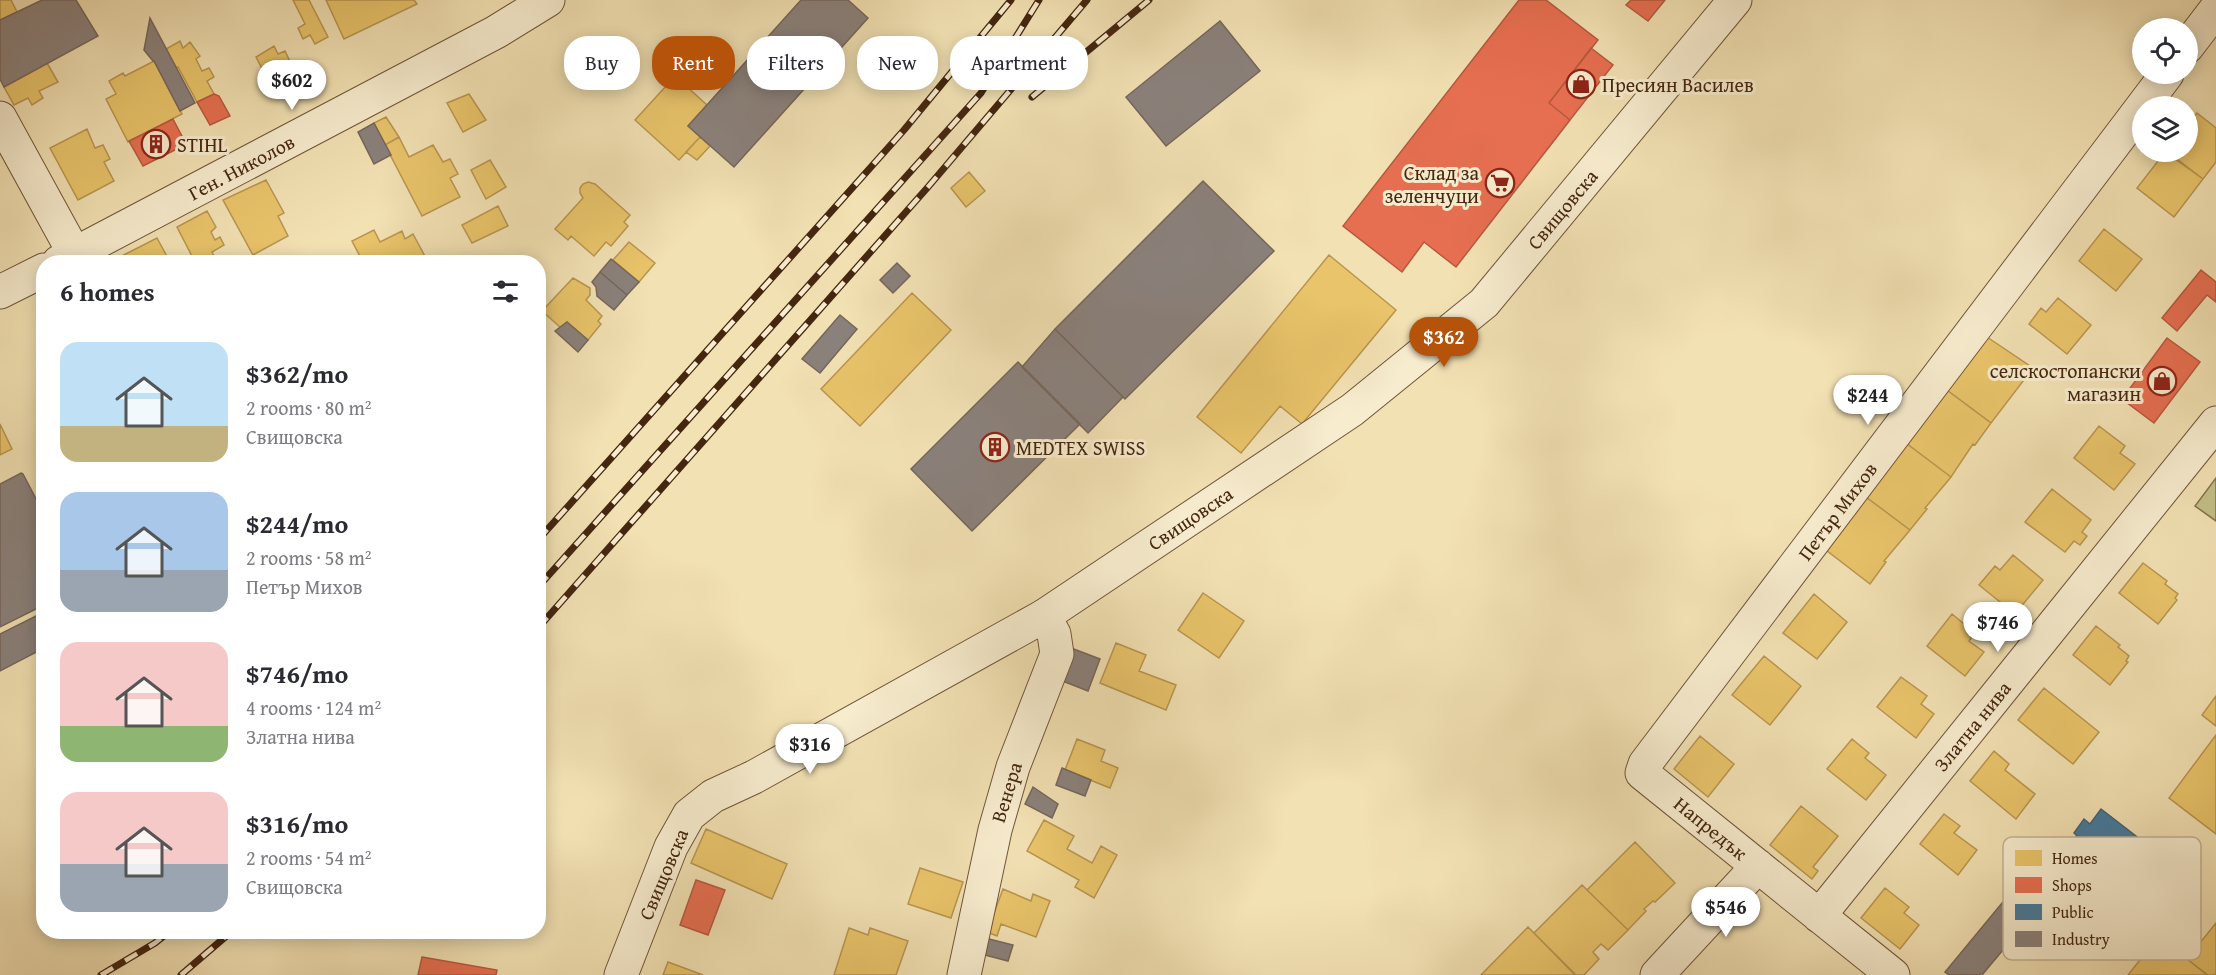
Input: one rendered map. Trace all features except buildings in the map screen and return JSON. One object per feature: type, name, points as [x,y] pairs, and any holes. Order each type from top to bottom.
[{"type":"street","name":"Свищовска","points":[[621,975],[670,847],[689,815],[713,796],[764,771],[1044,616],[1352,410],[1484,303],[1735,0]]},
{"type":"street","name":"Ген. Николов","points":[[80,255],[496,32],[533,3]]},
{"type":"street","name":"Петър Михов","points":[[1642,772],[2159,84]]},
{"type":"street","points":[[0,118],[68,255]]},
{"type":"street","points":[[0,292],[36,274]]},
{"type":"street","name":"Златна нива","points":[[1819,916],[2216,423]]},
{"type":"street","name":"Венера","points":[[964,975],[995,830],[1013,766],[1057,654],[1054,634],[1044,616]]},
{"type":"street","name":"Напредък","points":[[1642,772],[1893,975]]},
{"type":"street","points":[[1657,975],[1758,866]]},
{"type":"shaded area","points":[[2216,478],[2216,521],[2195,506]]},
{"type":"railway","points":[[546,531],[904,130],[1011,0]]},
{"type":"railway","points":[[546,578],[981,93],[1039,0]]},
{"type":"railway","points":[[546,619],[928,187],[1087,0]]},
{"type":"railway","points":[[1032,97],[1149,0]]},
{"type":"railway","points":[[101,975],[160,939]]},
{"type":"railway","points":[[181,975],[223,939]]},
{"type":"place","name":"Пресиян Василев","points":[[1581,84]]},
{"type":"place","name":"STIHL","points":[[156,144]]},
{"type":"place","name":"Склад за зеленчуци","points":[[1500,183]]},
{"type":"place","name":"селскостопански магазин","points":[[2162,381]]},
{"type":"place","name":"MEDTEX SWISS","points":[[995,447]]}]
